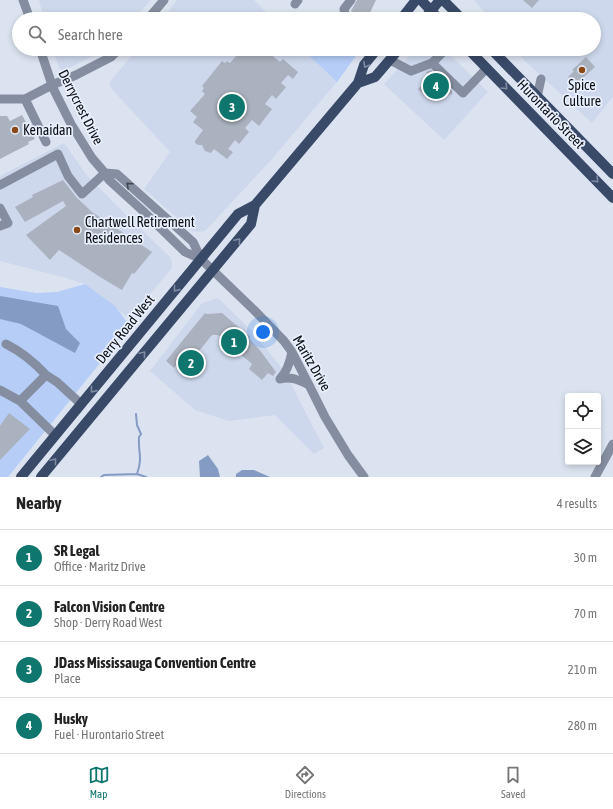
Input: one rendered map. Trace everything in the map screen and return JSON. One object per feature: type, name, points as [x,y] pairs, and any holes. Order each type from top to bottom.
[{"type":"main road","points":[[407,12],[416,0]]},
{"type":"main road","points":[[421,0],[432,11],[440,0]]},
{"type":"main road","points":[[443,0],[455,12]]},
{"type":"main road","name":"Derry Road West","points":[[21,477],[238,214],[255,205],[358,83],[364,65],[371,56]]},
{"type":"main road","name":"Derry Road West","points":[[358,83],[375,77],[393,56]]},
{"type":"main road","name":"Hurontario Street","points":[[475,56],[613,198]]},
{"type":"main road","name":"Hurontario Street","points":[[498,56],[613,174]]},
{"type":"main road","name":"Derry Road West","points":[[41,477],[251,224],[255,205]]},
{"type":"main road","points":[[56,435],[67,446]]},
{"type":"street","points":[[24,0],[28,12]]},
{"type":"street","points":[[154,12],[164,0]]},
{"type":"street","points":[[345,12],[344,9],[351,0]]},
{"type":"street","name":"Derrycrest Drive","points":[[42,56],[52,85],[71,124],[92,158],[105,172],[117,174],[193,242],[200,260]]},
{"type":"street","points":[[0,98],[25,100],[52,85],[76,76],[112,56]]},
{"type":"street","points":[[390,60],[411,71],[432,63],[439,56]]},
{"type":"street","points":[[432,63],[463,93],[487,68]]},
{"type":"street","points":[[537,96],[541,78]]},
{"type":"street","points":[[25,100],[46,142]]},
{"type":"street","points":[[0,185],[58,154],[68,176],[82,194],[105,172]]},
{"type":"street","points":[[0,208],[8,223],[0,226]]},
{"type":"street","name":"Maritz Drive","points":[[200,260],[284,341],[310,384],[325,417],[348,455],[364,477]]},
{"type":"street","points":[[6,344],[20,351],[81,404]]},
{"type":"street","points":[[292,352],[288,367],[280,379],[295,378],[310,384]]},
{"type":"street","points":[[20,401],[46,375]]},
{"type":"street","points":[[0,390],[20,401],[56,435]]},
{"type":"street","points":[[595,477],[612,449]]},
{"type":"shaded area","points":[[39,0],[151,0],[140,12],[42,12]]},
{"type":"shaded area","points":[[177,0],[254,0],[266,12],[168,12]]},
{"type":"shaded area","points":[[474,0],[613,0],[613,97],[592,123],[521,56],[601,56],[601,12],[484,12]]},
{"type":"shaded area","points":[[55,56],[93,56],[63,71],[60,69]]},
{"type":"shaded area","points":[[131,56],[309,56],[337,82],[272,159],[205,231],[198,232],[192,231],[144,189],[170,152],[110,87],[110,82]]},
{"type":"shaded area","points":[[309,56],[356,56],[337,82]]},
{"type":"shaded area","points":[[410,56],[451,56],[488,92],[444,140],[384,84]]},
{"type":"shaded area","points":[[64,143],[86,174],[171,258],[172,268],[129,319],[85,284],[0,261],[0,176]]},
{"type":"shaded area","points":[[85,284],[115,306],[130,326],[8,477],[0,477],[0,287],[36,293],[57,292]]},
{"type":"shaded area","points":[[0,296],[58,306],[66,329],[80,343],[75,353],[21,324],[0,319]]},
{"type":"shaded area","points":[[218,298],[252,331],[280,366],[324,448],[314,454],[275,415],[229,421],[195,410],[150,371],[202,303]]},
{"type":"shaded area","points":[[208,455],[218,469],[220,477],[200,477],[199,461]]},
{"type":"shaded area","points":[[242,470],[254,470],[270,477],[236,477],[236,474]]},
{"type":"building","points":[[357,0],[376,0],[370,12],[351,11]]},
{"type":"building","points":[[523,0],[539,0],[532,8]]},
{"type":"building","points":[[236,56],[273,56],[280,62],[283,59],[298,72],[293,79],[288,75],[281,83],[286,87],[276,99],[272,95],[265,104],[272,109],[259,126],[252,120],[245,128],[249,132],[239,144],[235,140],[228,149],[233,152],[227,159],[214,149],[211,153],[205,151],[202,145],[195,143],[203,130],[193,122],[197,117],[190,111],[205,94],[202,91],[204,88],[202,86],[222,61],[225,63],[227,61],[230,63]]},
{"type":"building","name":"Spice Culture","points":[[586,57],[595,67],[575,85],[568,77],[574,71],[572,70]]},
{"type":"building","points":[[431,70],[452,91],[452,94],[447,95],[440,89],[429,100],[418,89],[429,78],[426,72]]},
{"type":"building","name":"Kenaidan","points":[[22,115],[35,139],[28,142],[29,144],[0,159],[0,116],[7,116],[10,121]]},
{"type":"building","name":"Chartwell Retirement Residences","points":[[63,180],[77,198],[92,212],[152,252],[134,274],[132,273],[122,290],[59,250],[50,260],[26,235],[66,206],[63,201],[25,222],[15,207],[33,197],[32,195]]},
{"type":"building","points":[[205,313],[222,313],[250,337],[249,339],[259,349],[276,372],[273,376],[268,373],[262,380],[249,369],[252,364],[218,335],[212,335],[183,371],[176,365],[174,368],[166,361]]},
{"type":"building","points":[[9,413],[30,429],[0,460],[0,426]]},
{"type":"waterway","points":[[136,414],[137,425],[141,434],[139,437],[140,459],[137,474]]},
{"type":"waterway","points":[[101,477],[104,475],[137,474],[146,477]]},
{"type":"place","name":"Spice Culture","points":[[582,70]]},
{"type":"place","name":"Husky","points":[[436,86]]},
{"type":"place","name":"JDass Mississauga Convention Centre","points":[[232,107]]},
{"type":"place","name":"Kenaidan","points":[[15,130]]},
{"type":"place","name":"Chartwell Retirement Residences","points":[[77,230]]},
{"type":"place","name":"SR Legal","points":[[234,342]]},
{"type":"place","name":"Falcon Vision Centre","points":[[191,363]]}]
